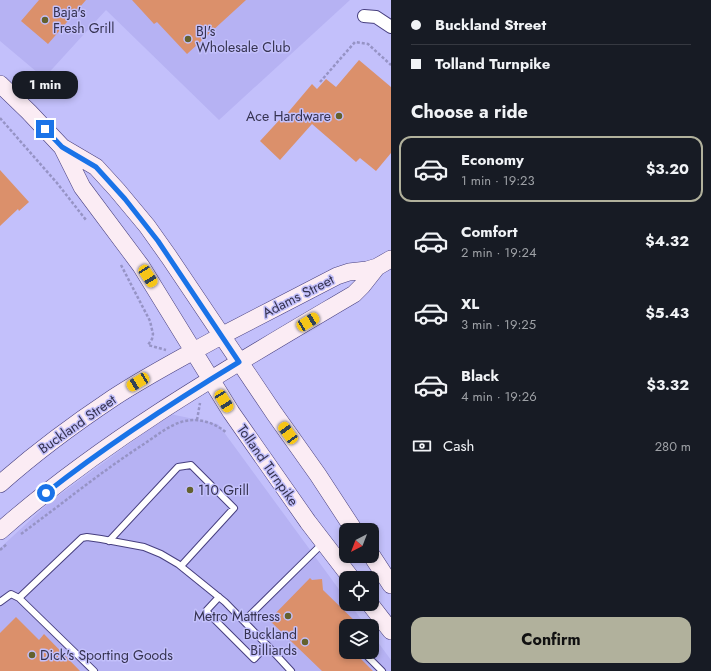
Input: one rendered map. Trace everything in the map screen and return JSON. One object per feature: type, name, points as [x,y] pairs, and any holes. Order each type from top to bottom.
[{"type":"main road","name":"Tolland Turnpike","points":[[0,84],[62,147],[96,167],[129,204],[158,241],[349,523]]},
{"type":"main road","name":"Tolland Turnpike","points":[[62,147],[82,187],[141,266],[194,351],[204,384],[247,435],[346,571]]},
{"type":"main road","name":"Adams Street","points":[[222,336],[337,276],[349,272],[367,270],[384,263]]},
{"type":"main road","name":"Adams Street","points":[[239,362],[354,294],[384,263]]},
{"type":"main road","name":"Buckland Street","points":[[0,484],[41,449],[98,408],[148,377],[222,336]]},
{"type":"main road","points":[[6,536],[37,500],[88,461],[147,420],[239,362]]},
{"type":"main road","points":[[377,563],[391,585]]},
{"type":"main road","points":[[375,611],[391,631]]},
{"type":"street","points":[[364,16],[376,17],[391,27]]},
{"type":"lane","points":[[109,540],[178,468],[191,465],[234,508],[181,566]]},
{"type":"lane","points":[[19,598],[82,538],[87,537],[109,540],[144,547],[161,554],[181,566],[219,597],[291,671]]},
{"type":"lane","points":[[244,621],[324,542]]},
{"type":"lane","points":[[0,602],[11,594],[19,598],[94,671]]},
{"type":"lane","points":[[219,597],[206,611],[254,659],[267,645]]},
{"type":"lane","points":[[370,659],[382,671]]},
{"type":"path","points":[[320,82],[356,42],[368,44],[391,65]]},
{"type":"path","points":[[0,118],[53,178],[88,222]]},
{"type":"path","points":[[117,260],[150,321],[153,334],[148,345],[172,352],[178,360]]},
{"type":"path","points":[[18,537],[154,437],[176,424],[184,421],[197,420],[204,384]]},
{"type":"path","points":[[0,550],[6,536]]},
{"type":"shaded area","points":[[0,0],[350,0],[219,120],[106,10],[44,78],[0,41]]},
{"type":"shaded area","points":[[170,414],[218,424],[339,589],[339,611],[355,611],[361,619],[339,619],[339,659],[379,659],[379,644],[391,660],[391,671],[0,671],[0,548],[51,501]]},
{"type":"building","points":[[39,0],[86,0],[48,44],[21,21]]},
{"type":"building","name":"BJ's Wholesale Club","points":[[132,0],[246,0],[187,54],[157,22],[154,24]]},
{"type":"building","name":"Ace Hardware","points":[[359,60],[391,87],[391,153],[376,171],[360,158],[356,162],[312,124],[280,160],[260,141],[284,115],[285,116],[312,84],[317,89],[326,79],[336,87]]},
{"type":"building","points":[[0,170],[29,202],[19,211],[18,209],[0,226]]},
{"type":"building","points":[[310,578],[312,580],[322,579],[323,590],[339,606],[339,611],[345,611],[353,619],[339,619],[339,659],[361,659],[373,671],[322,671],[269,620]]},
{"type":"building","name":"Dick's Sporting Goods","points":[[16,617],[39,640],[44,634],[80,671],[0,671],[0,633]]},
{"type":"place","name":"Baja's Fresh Grill","points":[[45,20]]},
{"type":"place","name":"BJ's Wholesale Club","points":[[188,39]]},
{"type":"place","name":"Ace Hardware","points":[[339,116]]},
{"type":"place","name":"110 Grill","points":[[190,490]]},
{"type":"place","name":"Metro Mattress","points":[[288,616]]},
{"type":"place","name":"Buckland Billiards","points":[[305,642]]},
{"type":"place","name":"Dick's Sporting Goods","points":[[32,655]]},
{"type":"route","points":[[45,129],[62,147],[96,167],[125,199],[158,241],[239,362],[147,420],[88,461],[46,493]]}]
